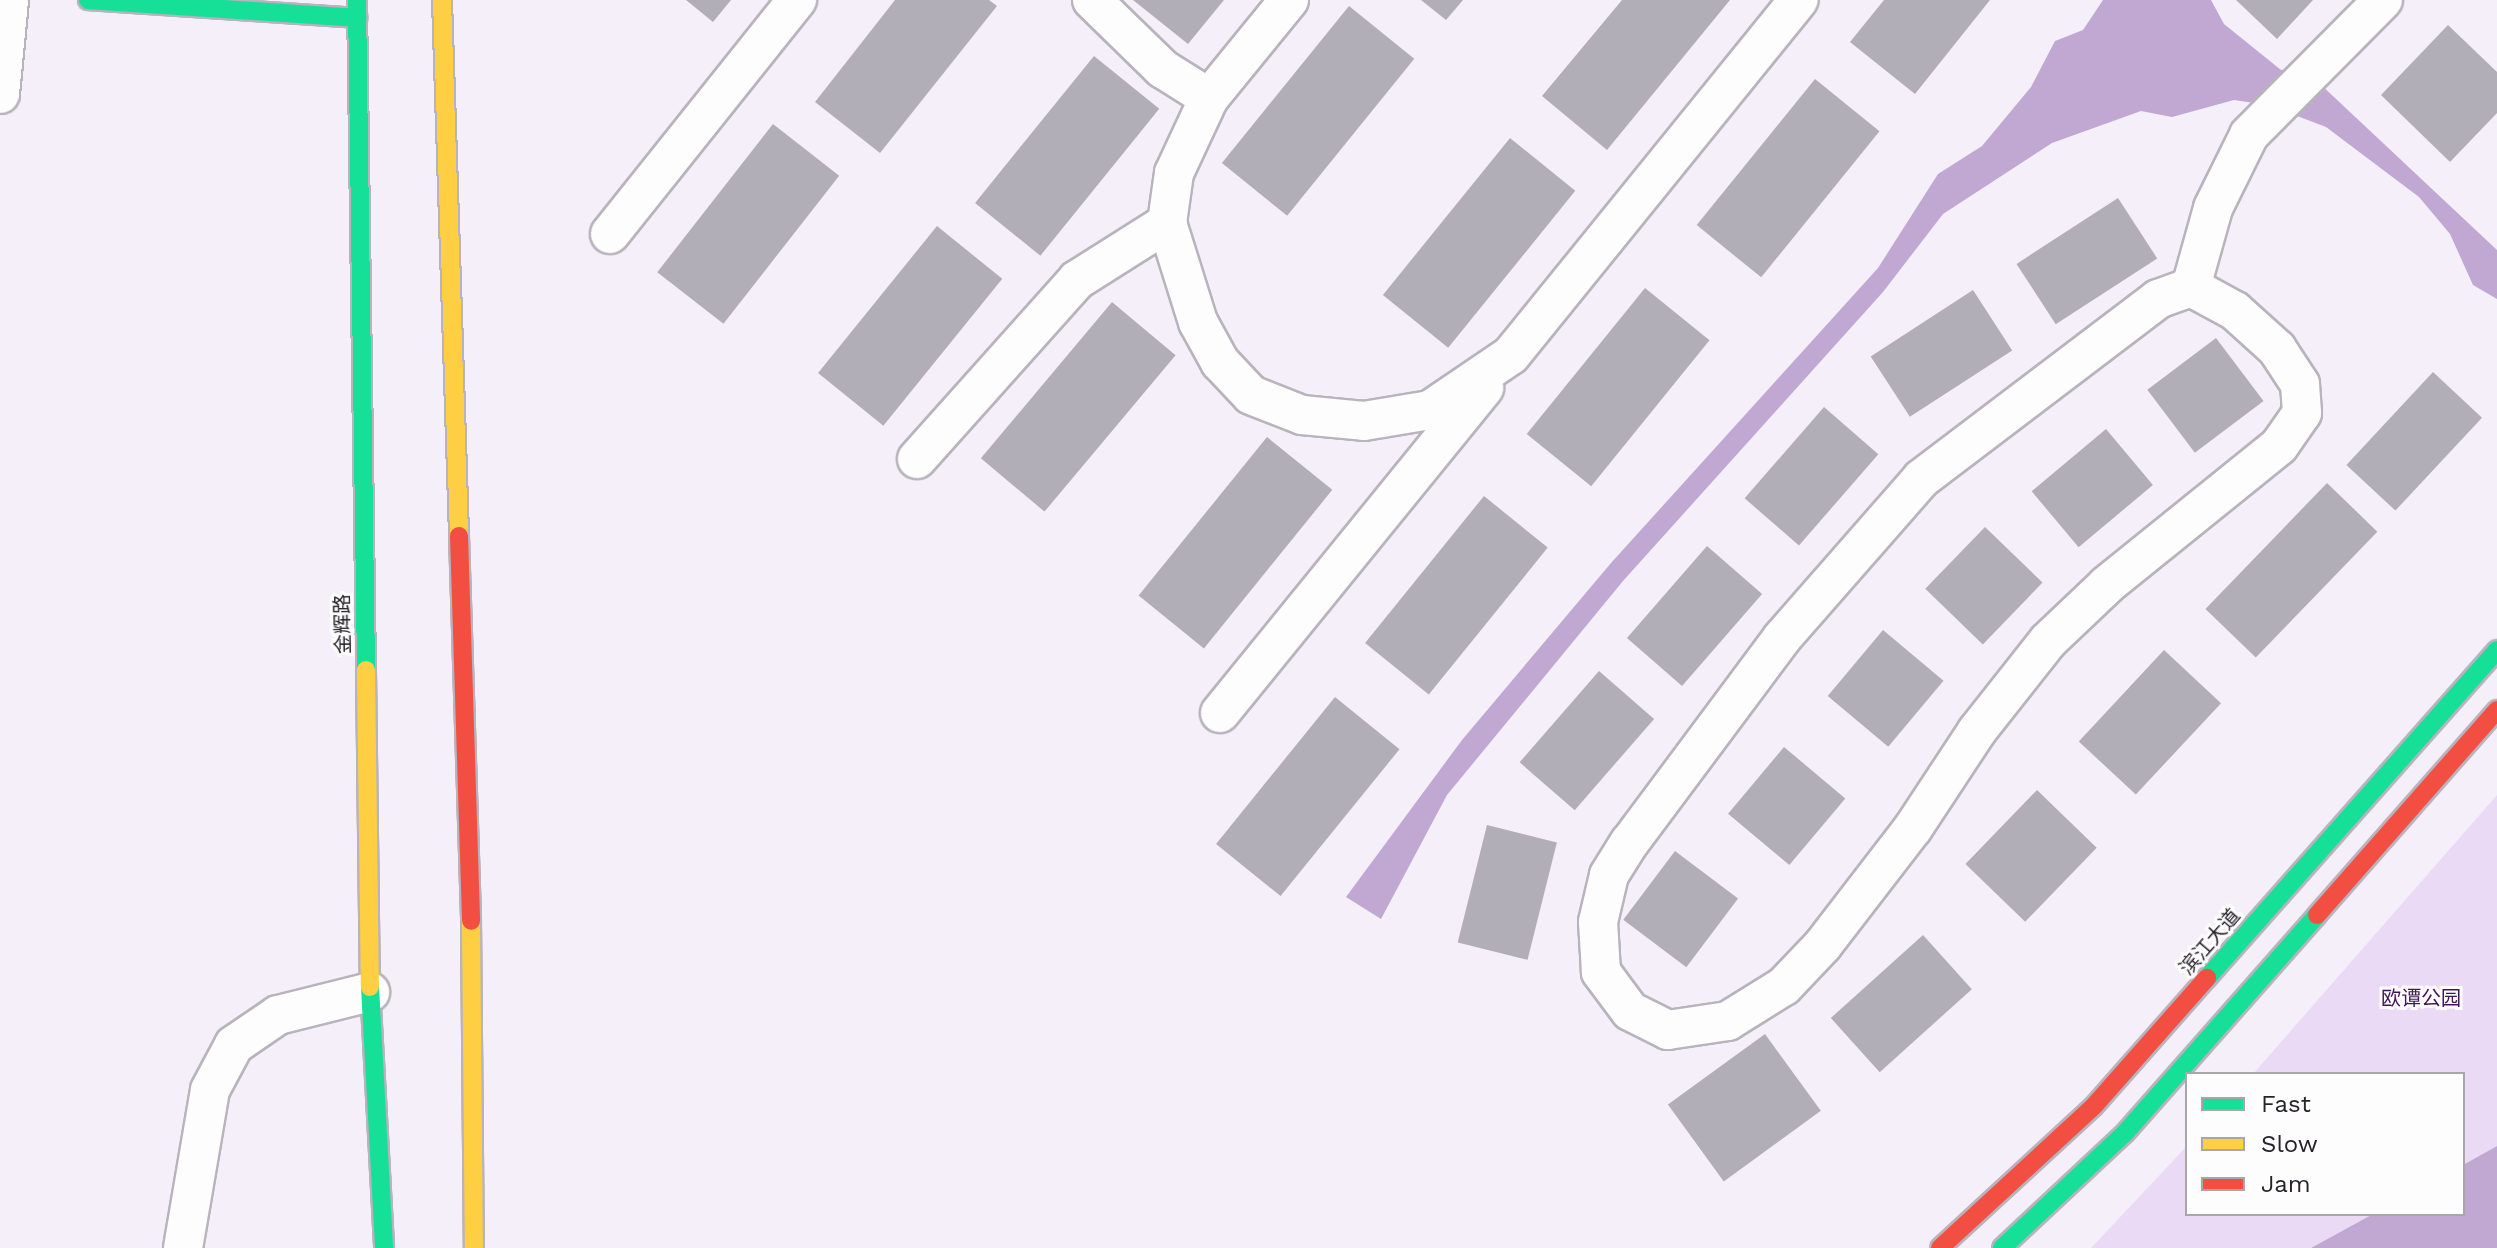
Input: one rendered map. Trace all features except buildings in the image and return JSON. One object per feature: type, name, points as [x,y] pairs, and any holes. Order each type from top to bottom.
[{"type":"main road","points":[[88,0],[357,9]]},
{"type":"main road","points":[[442,0],[472,966],[474,1248]]},
{"type":"main road","name":"金辉路","points":[[357,9],[370,992],[384,1248]]},
{"type":"main road","name":"滨江大道","points":[[1940,1248],[2094,1106],[2497,650]]},
{"type":"main road","points":[[2002,1248],[2125,1133],[2497,710]]},
{"type":"street","points":[[0,94],[9,0]]},
{"type":"street","points":[[610,234],[797,0]]},
{"type":"street","points":[[1092,0],[1163,69],[1209,98]]},
{"type":"street","points":[[1289,0],[1209,98],[1174,173],[1167,223],[1180,277],[1220,362],[1251,395],[1302,415],[1364,421],[1430,410],[1511,355]]},
{"type":"street","points":[[1220,713],[1798,0]]},
{"type":"street","points":[[2191,287],[2213,208],[2249,135],[2383,0]]},
{"type":"street","points":[[917,459],[1077,280],[1167,223]]},
{"type":"street","points":[[2191,287],[2235,311],[2277,349],[2300,384],[2302,413],[2279,446],[2107,585],[2048,641],[1977,731],[1913,828],[1823,945],[1784,986],[1728,1021],[1668,1030],[1630,1011],[1601,972],[1598,922],[1609,875],[1782,638],[1921,479],[2158,299],[2191,287]]},
{"type":"street","points":[[183,1248],[210,1090],[234,1045],[278,1015],[370,992]]},
{"type":"green space","name":"欧谭公园","points":[[2497,795],[2497,1146],[2465,1164],[2465,1072],[2255,1072]]},
{"type":"green space","points":[[2185,1148],[2185,1216],[2369,1216],[2311,1248],[2091,1248]]},
{"type":"shaded area","points":[[2103,0],[2211,0],[2224,24],[2281,70],[2302,67],[2497,250],[2497,299],[2473,285],[2450,234],[2419,197],[2326,127],[2268,105],[2234,100],[2172,117],[2141,111],[2052,143],[1943,214],[1883,292],[1623,581],[1447,795],[1381,919],[1346,897],[1462,740],[1611,563],[1878,268],[1938,174],[1982,146],[2031,87],[2055,41],[2083,30]]},
{"type":"shaded area","points":[[2497,1146],[2497,1248],[2311,1248],[2369,1216],[2465,1216],[2465,1164]]},
{"type":"traffic: fast","points":[[88,0],[357,18]]},
{"type":"traffic: fast","points":[[357,0],[366,670]]},
{"type":"traffic: fast","points":[[2207,978],[2497,650]]},
{"type":"traffic: fast","points":[[2002,1248],[2125,1133],[2317,915]]},
{"type":"traffic: fast","points":[[370,987],[384,1248]]},
{"type":"traffic: slow","points":[[442,0],[459,536]]},
{"type":"traffic: slow","points":[[366,670],[370,987]]},
{"type":"traffic: slow","points":[[471,921],[474,1248]]},
{"type":"traffic: jam","points":[[459,536],[471,921]]},
{"type":"traffic: jam","points":[[2317,915],[2497,710]]},
{"type":"traffic: jam","points":[[1940,1248],[2094,1106],[2207,978]]}]
